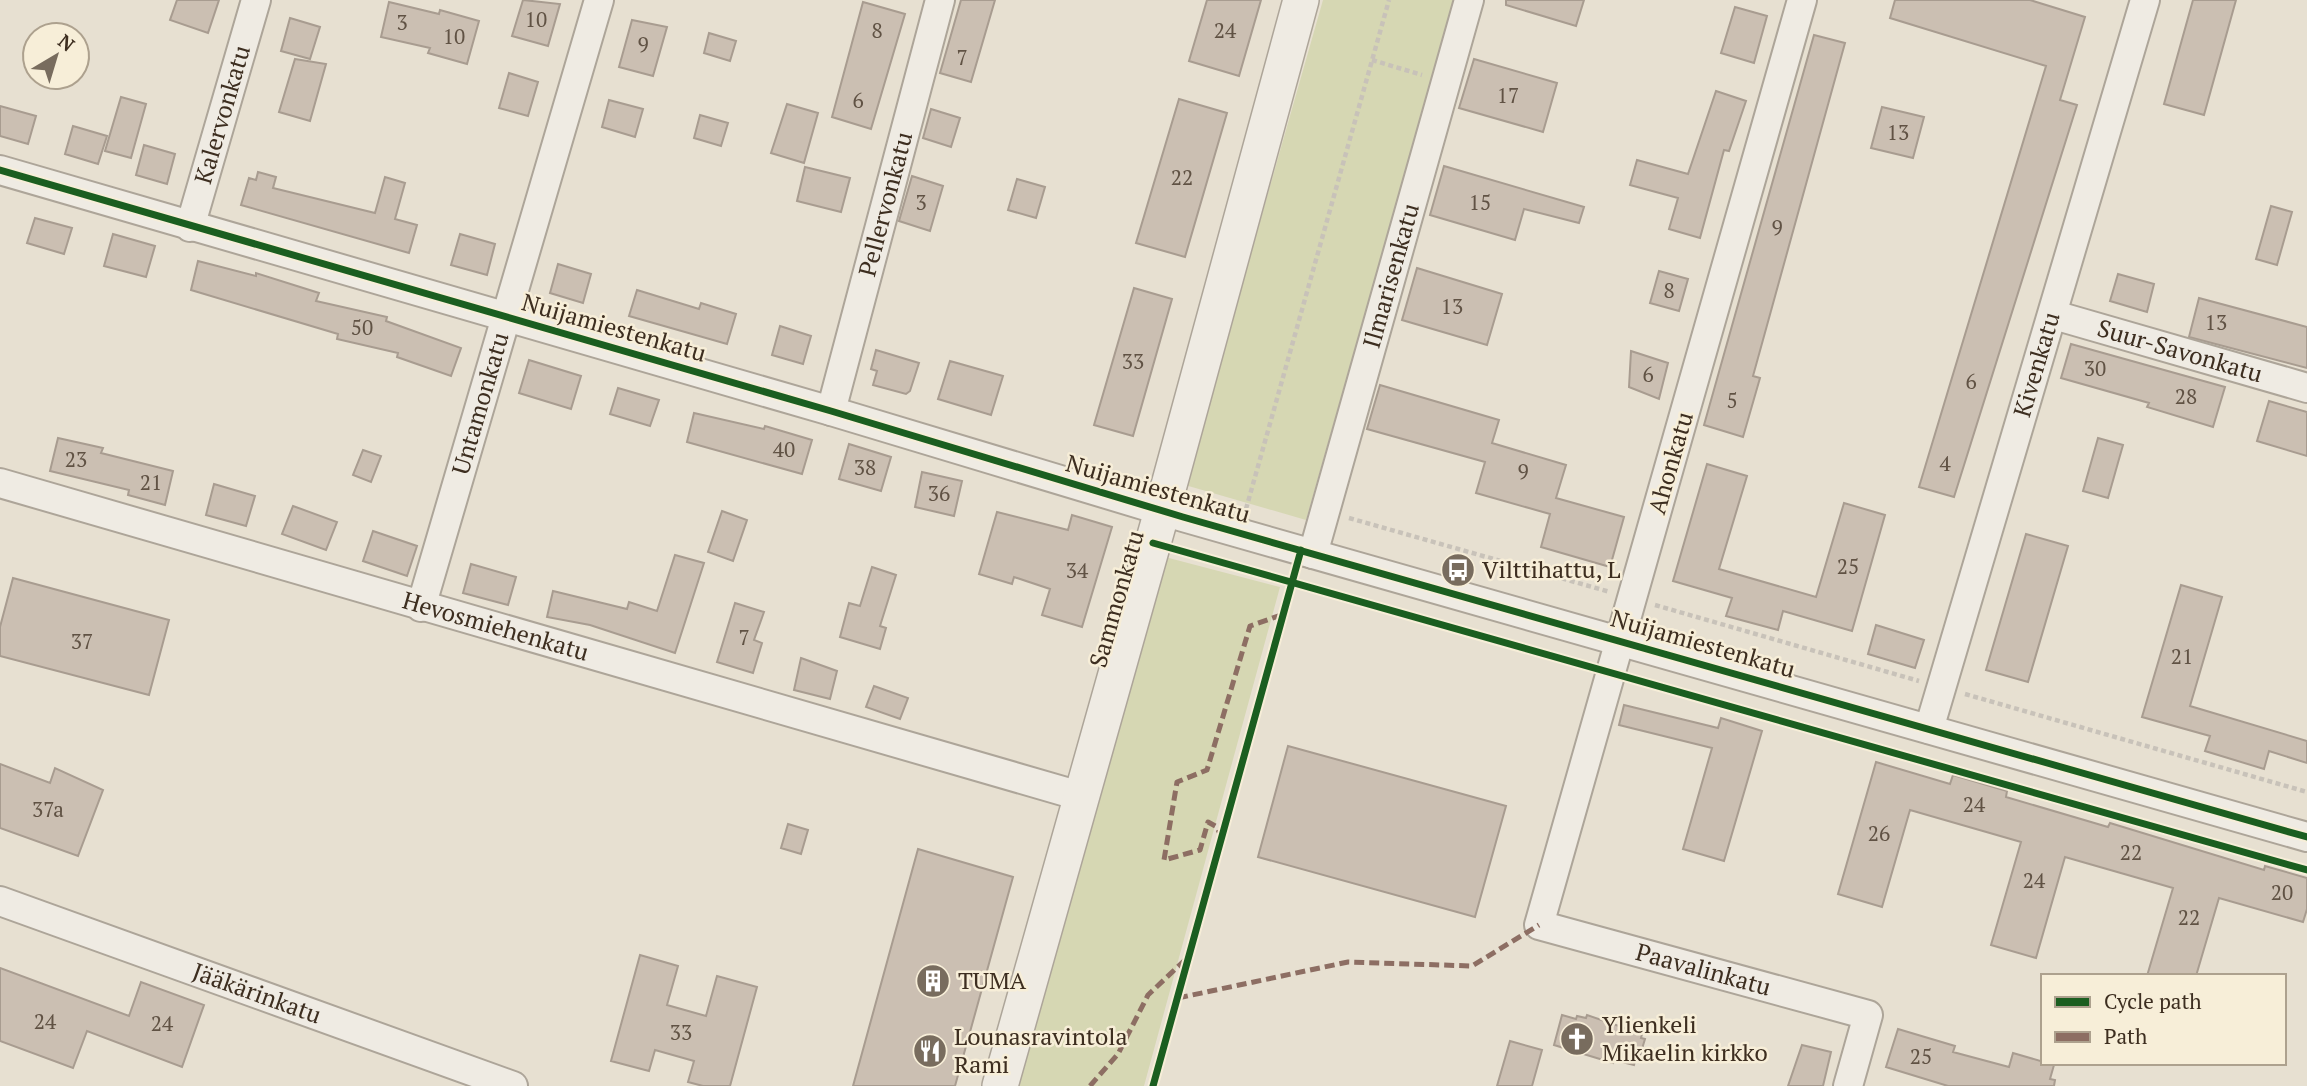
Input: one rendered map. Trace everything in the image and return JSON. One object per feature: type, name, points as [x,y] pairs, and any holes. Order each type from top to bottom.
[{"type":"street","name":"Kalervonkatu","points":[[190,228],[256,0]]},
{"type":"street","name":"Untamonkatu","points":[[421,607],[599,0]]},
{"type":"street","name":"Pellervonkatu","points":[[831,411],[940,0]]},
{"type":"street","name":"Sammonkatu","points":[[1000,1086],[1162,511],[1301,0]]},
{"type":"street","name":"Ilmarisenkatu","points":[[1313,554],[1469,0]]},
{"type":"street","name":"Ahonkatu","points":[[1539,925],[1611,638],[1802,0]]},
{"type":"street","name":"Kivenkatu","points":[[1938,731],[2145,0]]},
{"type":"street","name":"Nuijamiestenkatu","points":[[0,170],[190,228],[831,411],[1162,511],[2307,837]]},
{"type":"street","name":"Suur-Savonkatu","points":[[2054,315],[2307,388]]},
{"type":"street","name":"Hevosmiehenkatu","points":[[0,483],[1080,796]]},
{"type":"street","name":"Jääkärinkatu","points":[[0,901],[513,1086]]},
{"type":"street","name":"Paavalinkatu","points":[[1539,925],[1868,1015],[1848,1086]]},
{"type":"path","points":[[1246,509],[1389,0]]},
{"type":"path","points":[[1372,60],[1446,82]]},
{"type":"path","points":[[1337,515],[2307,792]]},
{"type":"path","points":[[1611,638],[1623,596]]},
{"type":"path","points":[[1938,731],[1951,690]]},
{"type":"green space","points":[[1323,0],[1455,0],[1306,520],[1185,485]]},
{"type":"green space","points":[[1165,557],[1280,587],[1144,1086],[1015,1086]]},
{"type":"building","points":[[177,0],[219,0],[208,33],[170,20]]},
{"type":"building","points":[[523,0],[560,4],[548,46],[512,36]]},
{"type":"building","points":[[961,0],[995,0],[971,82],[940,73]]},
{"type":"building","points":[[1207,0],[1261,0],[1239,76],[1189,61]]},
{"type":"building","points":[[1506,0],[1584,0],[1576,26],[1506,5]]},
{"type":"building","points":[[1895,0],[2030,0],[2085,17],[2060,100],[2077,105],[1954,497],[1919,487],[2046,66],[1890,18]]},
{"type":"building","points":[[2193,0],[2236,0],[2204,115],[2164,104]]},
{"type":"building","points":[[389,2],[439,14],[440,10],[479,21],[467,64],[428,53],[430,48],[381,37]]},
{"type":"building","points":[[863,2],[905,14],[871,129],[832,117]]},
{"type":"building","points":[[1735,7],[1767,16],[1754,63],[1721,53]]},
{"type":"building","points":[[290,18],[320,27],[310,59],[281,51]]},
{"type":"building","points":[[632,20],[667,27],[653,76],[619,67]]},
{"type":"building","points":[[709,33],[736,41],[730,61],[704,53]]},
{"type":"building","points":[[1814,35],[1845,43],[1753,376],[1760,378],[1743,437],[1704,425]]},
{"type":"building","points":[[295,59],[326,64],[310,121],[279,112]]},
{"type":"building","points":[[1474,59],[1557,83],[1543,132],[1459,108]]},
{"type":"building","points":[[509,73],[538,82],[528,116],[499,108]]},
{"type":"building","points":[[1716,91],[1746,101],[1729,151],[1724,150],[1700,238],[1669,229],[1678,198],[1630,185],[1637,160],[1688,174]]},
{"type":"building","points":[[121,97],[146,104],[131,158],[105,151]]},
{"type":"building","points":[[1179,99],[1227,113],[1185,257],[1136,243]]},
{"type":"building","points":[[609,100],[643,109],[635,137],[602,127]]},
{"type":"building","points":[[787,104],[818,113],[804,163],[771,153]]},
{"type":"building","points":[[0,106],[36,116],[28,144],[0,136]]},
{"type":"building","points":[[1882,107],[1924,117],[1913,158],[1871,148]]},
{"type":"building","points":[[931,109],[960,118],[951,147],[923,138]]},
{"type":"building","points":[[700,115],[728,123],[721,146],[694,138]]},
{"type":"building","points":[[73,126],[107,136],[98,164],[65,154]]},
{"type":"building","points":[[144,145],[175,154],[167,184],[136,175]]},
{"type":"building","points":[[1444,166],[1584,207],[1579,223],[1524,209],[1515,240],[1430,215]]},
{"type":"building","points":[[805,167],[850,178],[841,212],[797,201]]},
{"type":"building","points":[[258,172],[276,177],[273,188],[375,213],[385,177],[405,183],[395,219],[417,225],[409,253],[241,205],[249,178],[256,180]]},
{"type":"building","points":[[912,176],[943,186],[930,231],[899,221]]},
{"type":"building","points":[[1017,179],[1045,187],[1036,218],[1008,210]]},
{"type":"building","points":[[2271,206],[2292,212],[2277,265],[2256,259]]},
{"type":"building","points":[[35,218],[72,228],[64,254],[27,243]]},
{"type":"building","points":[[113,234],[155,246],[146,277],[104,266]]},
{"type":"building","points":[[460,234],[495,244],[487,275],[451,265]]},
{"type":"building","points":[[198,261],[256,276],[256,273],[319,293],[316,301],[387,317],[386,321],[461,348],[451,376],[397,357],[398,353],[337,339],[338,334],[191,290]]},
{"type":"building","points":[[558,264],[591,274],[583,303],[550,293]]},
{"type":"building","points":[[1417,268],[1502,294],[1487,345],[1402,320]]},
{"type":"building","points":[[1659,271],[1688,279],[1679,311],[1650,303]]},
{"type":"building","points":[[2118,274],[2154,284],[2147,312],[2110,301]]},
{"type":"building","points":[[1134,288],[1172,299],[1133,436],[1094,425]]},
{"type":"building","points":[[637,290],[699,309],[701,303],[736,314],[727,344],[629,316]]},
{"type":"building","points":[[2199,298],[2307,327],[2307,368],[2189,337]]},
{"type":"building","points":[[780,326],[811,336],[803,364],[772,355]]},
{"type":"building","points":[[2071,344],[2225,387],[2213,427],[2147,407],[2149,403],[2061,378]]},
{"type":"building","points":[[876,350],[919,363],[910,391],[906,394],[873,385],[877,371],[871,369]]},
{"type":"building","points":[[1631,351],[1668,363],[1659,399],[1629,387]]},
{"type":"building","points":[[529,360],[581,376],[571,409],[519,393]]},
{"type":"building","points":[[950,361],[1003,376],[991,415],[938,399]]},
{"type":"building","points":[[1380,385],[1499,420],[1492,443],[1566,465],[1556,498],[1624,517],[1610,567],[1541,547],[1550,514],[1476,493],[1485,462],[1367,429]]},
{"type":"building","points":[[618,388],[659,400],[650,426],[610,414]]},
{"type":"building","points":[[2269,401],[2307,412],[2307,456],[2257,441]]},
{"type":"building","points":[[694,413],[764,429],[765,426],[812,440],[802,474],[687,442]]},
{"type":"building","points":[[58,438],[103,448],[101,453],[173,471],[165,505],[128,495],[129,490],[50,471]]},
{"type":"building","points":[[2098,438],[2123,445],[2108,498],[2083,491]]},
{"type":"building","points":[[849,444],[891,457],[881,491],[839,479]]},
{"type":"building","points":[[363,450],[381,456],[371,482],[353,475]]},
{"type":"building","points":[[1707,464],[1747,476],[1719,569],[1816,597],[1844,503],[1885,515],[1852,631],[1783,611],[1778,630],[1726,616],[1732,598],[1673,581]]},
{"type":"building","points":[[922,472],[962,481],[954,516],[915,507]]},
{"type":"building","points":[[214,484],[255,496],[246,526],[206,515]]},
{"type":"building","points":[[293,506],[337,522],[326,550],[282,534]]},
{"type":"building","points":[[722,511],[747,520],[733,561],[708,552]]},
{"type":"building","points":[[997,512],[1068,530],[1072,515],[1112,527],[1082,627],[1042,615],[1050,589],[1014,577],[1012,584],[979,574]]},
{"type":"building","points":[[373,531],[417,546],[407,576],[363,561]]},
{"type":"building","points":[[2026,534],[2068,546],[2028,682],[1986,670]]},
{"type":"building","points":[[675,555],[704,563],[675,653],[590,625],[547,617],[553,591],[627,609],[629,602],[657,611]]},
{"type":"building","points":[[471,564],[516,577],[508,605],[463,593]]},
{"type":"building","points":[[872,567],[896,575],[880,626],[886,628],[880,649],[840,637],[849,603],[860,606]]},
{"type":"building","points":[[13,578],[169,620],[149,695],[0,656],[0,627]]},
{"type":"building","points":[[2181,585],[2222,597],[2190,706],[2307,741],[2307,763],[2269,751],[2264,769],[2205,751],[2210,736],[2142,717]]},
{"type":"building","points":[[735,603],[764,612],[754,640],[762,643],[753,673],[717,662]]},
{"type":"building","points":[[1876,625],[1924,640],[1915,668],[1868,654]]},
{"type":"building","points":[[801,658],[837,671],[830,699],[794,690]]},
{"type":"building","points":[[874,686],[908,698],[900,719],[866,707]]},
{"type":"building","points":[[1624,705],[1718,728],[1721,718],[1762,731],[1724,861],[1683,849],[1712,748],[1619,725]]},
{"type":"building","points":[[1288,746],[1506,806],[1475,917],[1258,857]]},
{"type":"building","points":[[1876,762],[1950,784],[1953,775],[2007,791],[2006,797],[2108,827],[2110,823],[2264,870],[2265,866],[2307,878],[2307,909],[2303,922],[2219,898],[2197,974],[2148,974],[2173,888],[2065,857],[2036,958],[1991,945],[2021,842],[1910,810],[1882,907],[1838,894]]},
{"type":"building","points":[[0,764],[50,783],[55,768],[103,790],[78,856],[0,828]]},
{"type":"building","points":[[788,824],[808,830],[801,854],[781,848]]},
{"type":"building","name":"TUMA","points":[[918,849],[1013,877],[955,1086],[853,1086]]},
{"type":"building","points":[[640,955],[678,966],[667,1005],[706,1016],[717,976],[757,987],[730,1086],[703,1086],[688,1082],[694,1061],[655,1050],[649,1071],[611,1061]]},
{"type":"building","points":[[0,968],[129,1016],[141,982],[204,1005],[182,1067],[87,1031],[73,1068],[0,1041]]},
{"type":"building","points":[[1562,1015],[1576,1019],[1577,1016],[1586,1018],[1587,1015],[1642,1034],[1641,1038],[1645,1039],[1638,1062],[1635,1061],[1634,1065],[1614,1060],[1613,1063],[1554,1045]]},
{"type":"building","points":[[1898,1029],[1955,1046],[1953,1052],[2009,1067],[2013,1053],[2041,1061],[2041,1065],[2054,1065],[2050,1079],[2055,1080],[2054,1086],[1948,1086],[1886,1067]]},
{"type":"building","points":[[1510,1041],[1542,1050],[1532,1086],[1497,1086]]},
{"type":"building","points":[[1802,1045],[1831,1052],[1823,1086],[1788,1086]]},
{"type":"marked path","points":[[1222,839],[1217,827],[1208,822],[1200,850],[1164,860],[1177,782],[1207,770],[1250,626],[1284,614]]},
{"type":"marked path","points":[[1178,998],[1348,962],[1472,966],[1539,925]]},
{"type":"marked path","points":[[1090,1086],[1118,1054],[1148,995],[1186,959]]},
{"type":"cycle path","points":[[0,170],[831,411],[1183,517],[2307,837]]},
{"type":"cycle path","points":[[1153,543],[2307,870]]},
{"type":"cycle path","points":[[1153,1086],[1301,550]]},
{"type":"place","name":"Vilttihattu, L","points":[[1458,570]]},
{"type":"place","name":"TUMA","points":[[933,981]]},
{"type":"place","name":"Ylienkeli Mikaelin kirkko","points":[[1577,1039]]},
{"type":"place","name":"Lounasravintola Rami","points":[[930,1051]]}]
